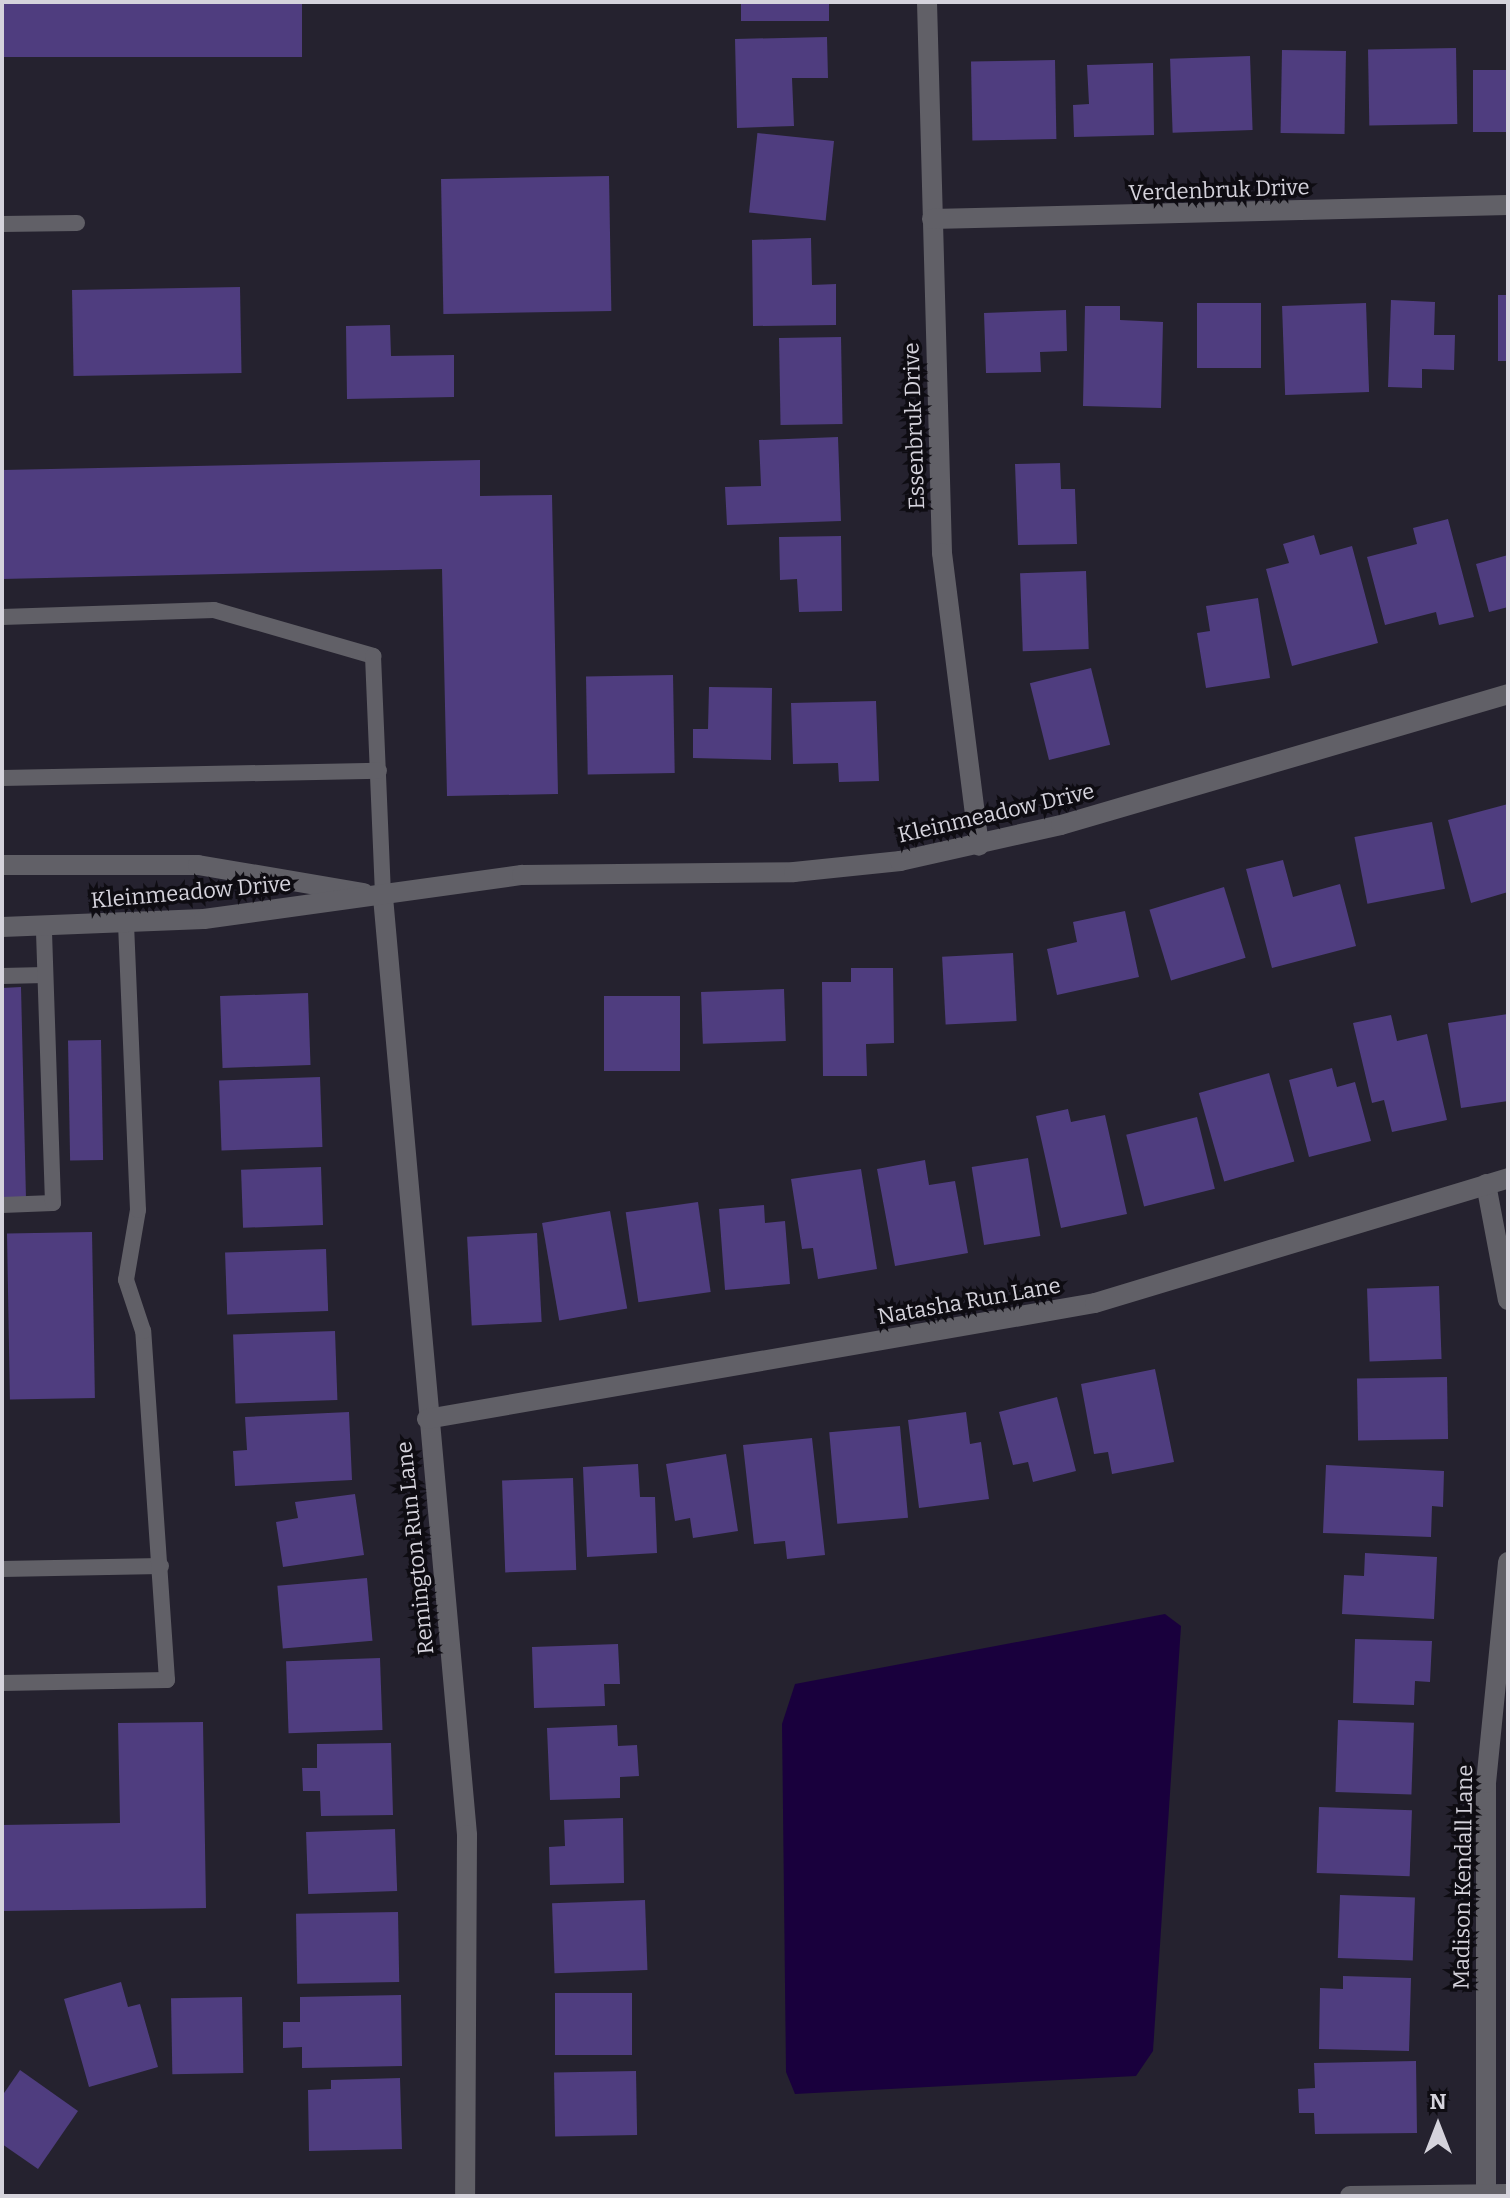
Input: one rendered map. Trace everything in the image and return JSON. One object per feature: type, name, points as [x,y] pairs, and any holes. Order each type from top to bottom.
[{"type":"street","name":"Essenbruk Drive","points":[[927,2],[942,553],[979,846]]},
{"type":"street","name":"Verdenbruk Drive","points":[[932,219],[1508,205]]},
{"type":"street","name":"Kleinmeadow Drive","points":[[2,927],[126,925],[383,897],[522,875],[794,872],[979,846],[1508,694]]},
{"type":"street","name":"Kleinmeadow Drive","points":[[2,865],[198,865],[383,897]]},
{"type":"street","name":"Remington Run Lane","points":[[383,897],[427,1419],[467,1835],[465,2196]]},
{"type":"street","name":"Natasha Run Lane","points":[[427,1419],[1095,1303],[1508,1178]]},
{"type":"street","points":[[1486,1184],[1508,1300]]},
{"type":"street","name":"Madison Kendall Lane","points":[[1486,2194],[1486,1783],[1508,1562]]},
{"type":"street","points":[[1350,2196],[1508,2194]]},
{"type":"lane","points":[[2,224],[77,223]]},
{"type":"lane","points":[[2,617],[214,610],[373,656],[383,897]]},
{"type":"lane","points":[[2,778],[379,771]]},
{"type":"lane","points":[[2,1205],[53,1203],[44,925]]},
{"type":"lane","points":[[2,1683],[167,1680],[143,1331],[126,1280],[138,1210],[126,925]]},
{"type":"lane","points":[[2,976],[45,975]]},
{"type":"lane","points":[[2,1569],[161,1566]]},
{"type":"shaded area","points":[[1165,1614],[1181,1626],[1153,2051],[1136,2076],[795,2094],[786,2072],[782,1724],[795,1684]]},
{"type":"building","points":[[2,2],[302,2],[302,57],[2,57]]},
{"type":"building","points":[[741,2],[829,2],[829,21],[741,21]]},
{"type":"building","points":[[827,37],[828,78],[792,78],[794,126],[737,128],[735,39]]},
{"type":"building","points":[[1456,48],[1457,124],[1369,126],[1368,50]]},
{"type":"building","points":[[1282,50],[1346,51],[1345,134],[1281,133]]},
{"type":"building","points":[[1250,56],[1253,130],[1173,133],[1170,59]]},
{"type":"building","points":[[1055,60],[1056,139],[972,140],[971,61]]},
{"type":"building","points":[[1153,63],[1154,135],[1074,137],[1073,105],[1089,104],[1087,65]]},
{"type":"building","points":[[1473,70],[1508,70],[1508,132],[1473,132]]},
{"type":"building","points":[[757,133],[834,141],[826,221],[749,213]]},
{"type":"building","points":[[609,176],[611,311],[443,314],[441,179]]},
{"type":"building","points":[[811,238],[812,285],[836,284],[836,325],[753,326],[752,240]]},
{"type":"building","points":[[240,287],[242,373],[74,376],[72,290]]},
{"type":"building","points":[[1498,295],[1508,295],[1508,361],[1498,361]]},
{"type":"building","points":[[1391,300],[1435,302],[1434,335],[1455,335],[1454,370],[1422,369],[1422,388],[1388,387]]},
{"type":"building","points":[[1197,303],[1261,303],[1261,368],[1197,368]]},
{"type":"building","points":[[1366,303],[1369,392],[1285,395],[1282,306]]},
{"type":"building","points":[[1085,306],[1120,306],[1120,320],[1163,322],[1161,408],[1083,406]]},
{"type":"building","points":[[1066,310],[1067,351],[1040,352],[1041,372],[986,373],[984,313]]},
{"type":"building","points":[[390,325],[391,356],[454,355],[454,397],[347,399],[346,326]]},
{"type":"building","points":[[841,337],[843,424],[781,425],[779,338]]},
{"type":"building","points":[[838,437],[841,521],[727,525],[725,487],[761,486],[759,440]]},
{"type":"building","points":[[480,460],[480,496],[552,495],[558,794],[447,796],[442,569],[2,579],[2,470]]},
{"type":"building","points":[[1060,463],[1061,489],[1075,489],[1077,544],[1018,545],[1015,464]]},
{"type":"building","points":[[1448,519],[1474,617],[1439,625],[1436,612],[1385,625],[1367,557],[1417,544],[1413,528]]},
{"type":"building","points":[[1314,535],[1320,555],[1352,546],[1378,643],[1292,666],[1266,569],[1289,563],[1283,544]]},
{"type":"building","points":[[841,536],[842,611],[799,612],[797,579],[780,580],[779,537]]},
{"type":"building","points":[[1508,555],[1508,607],[1489,612],[1476,564]]},
{"type":"building","points":[[1086,571],[1089,649],[1023,651],[1020,573]]},
{"type":"building","points":[[1258,598],[1270,678],[1206,688],[1197,633],[1210,631],[1206,606]]},
{"type":"building","points":[[1091,668],[1110,745],[1049,760],[1030,683]]},
{"type":"building","points":[[673,675],[675,773],[588,775],[586,677]]},
{"type":"building","points":[[709,687],[772,688],[771,760],[693,758],[693,729],[708,729]]},
{"type":"building","points":[[876,701],[879,781],[839,782],[838,763],[793,764],[791,703]]},
{"type":"building","points":[[1508,804],[1508,892],[1471,903],[1448,820]]},
{"type":"building","points":[[1432,822],[1445,889],[1367,904],[1354,837]]},
{"type":"building","points":[[1283,860],[1293,897],[1340,884],[1356,946],[1272,968],[1246,869]]},
{"type":"building","points":[[1224,887],[1246,958],[1171,981],[1149,910]]},
{"type":"building","points":[[1125,911],[1139,977],[1057,995],[1047,949],[1077,942],[1073,922]]},
{"type":"building","points":[[1013,953],[1017,1021],[946,1025],[942,957]]},
{"type":"building","points":[[851,968],[893,968],[894,1043],[866,1044],[867,1076],[823,1076],[822,982],[851,982]]},
{"type":"building","points":[[21,987],[26,1199],[2,1199],[2,988]]},
{"type":"building","points":[[784,989],[786,1041],[703,1044],[701,992]]},
{"type":"building","points":[[308,993],[311,1065],[223,1068],[220,996]]},
{"type":"building","points":[[604,996],[680,996],[680,1071],[604,1071]]},
{"type":"building","points":[[1508,1014],[1508,1101],[1461,1108],[1448,1023]]},
{"type":"building","points":[[1391,1015],[1397,1041],[1427,1034],[1447,1120],[1392,1132],[1384,1100],[1372,1103],[1353,1023]]},
{"type":"building","points":[[101,1040],[103,1160],[70,1161],[68,1041]]},
{"type":"building","points":[[1332,1068],[1337,1087],[1355,1082],[1371,1141],[1309,1157],[1289,1080]]},
{"type":"building","points":[[1269,1073],[1294,1161],[1224,1182],[1199,1093]]},
{"type":"building","points":[[320,1077],[322,1147],[222,1150],[219,1081]]},
{"type":"building","points":[[1068,1109],[1071,1122],[1105,1115],[1127,1214],[1061,1228],[1036,1116]]},
{"type":"building","points":[[1197,1117],[1215,1189],[1144,1206],[1126,1135]]},
{"type":"building","points":[[1028,1158],[1040,1236],[984,1245],[972,1167]]},
{"type":"building","points":[[925,1160],[929,1185],[955,1181],[968,1253],[895,1266],[877,1169]]},
{"type":"building","points":[[321,1167],[323,1225],[243,1228],[241,1170]]},
{"type":"building","points":[[861,1169],[877,1269],[818,1279],[813,1248],[802,1249],[791,1179]]},
{"type":"building","points":[[698,1202],[711,1292],[638,1302],[626,1212]]},
{"type":"building","points":[[764,1205],[765,1223],[785,1221],[790,1284],[725,1290],[719,1209]]},
{"type":"building","points":[[610,1211],[627,1308],[559,1320],[542,1223]]},
{"type":"building","points":[[92,1232],[95,1398],[10,1399],[7,1233]]},
{"type":"building","points":[[537,1233],[542,1322],[472,1326],[467,1237]]},
{"type":"building","points":[[326,1249],[328,1311],[227,1314],[225,1253]]},
{"type":"building","points":[[1439,1286],[1442,1359],[1370,1361],[1367,1289]]},
{"type":"building","points":[[335,1331],[337,1400],[235,1404],[233,1335]]},
{"type":"building","points":[[1155,1369],[1174,1462],[1112,1474],[1108,1452],[1094,1454],[1081,1384]]},
{"type":"building","points":[[1447,1377],[1448,1439],[1358,1441],[1357,1379]]},
{"type":"building","points":[[1057,1397],[1076,1471],[1033,1482],[1028,1462],[1013,1465],[999,1412]]},
{"type":"building","points":[[349,1412],[352,1480],[235,1486],[233,1451],[247,1450],[245,1417]]},
{"type":"building","points":[[966,1412],[970,1444],[981,1442],[989,1499],[919,1508],[908,1420]]},
{"type":"building","points":[[900,1426],[908,1518],[837,1524],[829,1432]]},
{"type":"building","points":[[812,1438],[825,1555],[787,1559],[785,1541],[754,1544],[743,1445]]},
{"type":"building","points":[[726,1454],[738,1531],[693,1538],[690,1518],[675,1521],[666,1464]]},
{"type":"building","points":[[638,1464],[640,1497],[655,1497],[657,1553],[587,1557],[583,1467]]},
{"type":"building","points":[[1326,1465],[1444,1471],[1443,1507],[1432,1506],[1431,1537],[1323,1533]]},
{"type":"building","points":[[573,1478],[576,1570],[505,1572],[502,1480]]},
{"type":"building","points":[[355,1494],[364,1555],[283,1567],[276,1522],[298,1518],[295,1502]]},
{"type":"building","points":[[1365,1553],[1437,1557],[1434,1619],[1342,1614],[1344,1575],[1364,1576]]},
{"type":"building","points":[[367,1578],[372,1641],[283,1649],[277,1586]]},
{"type":"building","points":[[1355,1639],[1432,1641],[1430,1682],[1415,1681],[1414,1705],[1353,1703]]},
{"type":"building","points":[[618,1644],[620,1684],[604,1684],[605,1706],[534,1708],[532,1647]]},
{"type":"building","points":[[380,1658],[383,1730],[289,1733],[286,1661]]},
{"type":"building","points":[[1338,1720],[1414,1723],[1411,1795],[1335,1792]]},
{"type":"building","points":[[203,1722],[206,1908],[2,1911],[2,1825],[120,1823],[118,1723]]},
{"type":"building","points":[[617,1725],[618,1746],[637,1745],[639,1776],[620,1777],[620,1798],[550,1800],[547,1728]]},
{"type":"building","points":[[391,1743],[393,1815],[321,1816],[320,1791],[303,1791],[302,1768],[317,1768],[317,1744]]},
{"type":"building","points":[[1319,1807],[1412,1810],[1410,1876],[1317,1873]]},
{"type":"building","points":[[623,1818],[624,1883],[550,1885],[549,1847],[565,1846],[564,1820]]},
{"type":"building","points":[[395,1829],[397,1891],[308,1894],[306,1832]]},
{"type":"building","points":[[1340,1895],[1415,1898],[1413,1961],[1338,1958]]},
{"type":"building","points":[[645,1900],[647,1970],[554,1973],[552,1903]]},
{"type":"building","points":[[398,1912],[399,1982],[297,1984],[296,1914]]},
{"type":"building","points":[[1343,1976],[1411,1978],[1409,2051],[1319,2049],[1320,1988],[1343,1989]]},
{"type":"building","points":[[121,1982],[128,2007],[140,2004],[158,2067],[89,2087],[64,1999]]},
{"type":"building","points":[[555,1993],[632,1993],[632,2055],[555,2055]]},
{"type":"building","points":[[401,1995],[402,2066],[302,2068],[302,2047],[283,2048],[283,2022],[300,2022],[300,1997]]},
{"type":"building","points":[[242,1997],[243,2073],[172,2074],[171,1998]]},
{"type":"building","points":[[1416,2061],[1417,2133],[1315,2134],[1314,2113],[1299,2113],[1298,2089],[1315,2088],[1314,2063]]},
{"type":"building","points":[[20,2070],[78,2111],[38,2169],[2,2144],[2,2096]]},
{"type":"building","points":[[636,2071],[637,2135],[555,2136],[554,2072]]},
{"type":"building","points":[[400,2078],[402,2149],[309,2151],[308,2090],[331,2089],[331,2080]]}]
